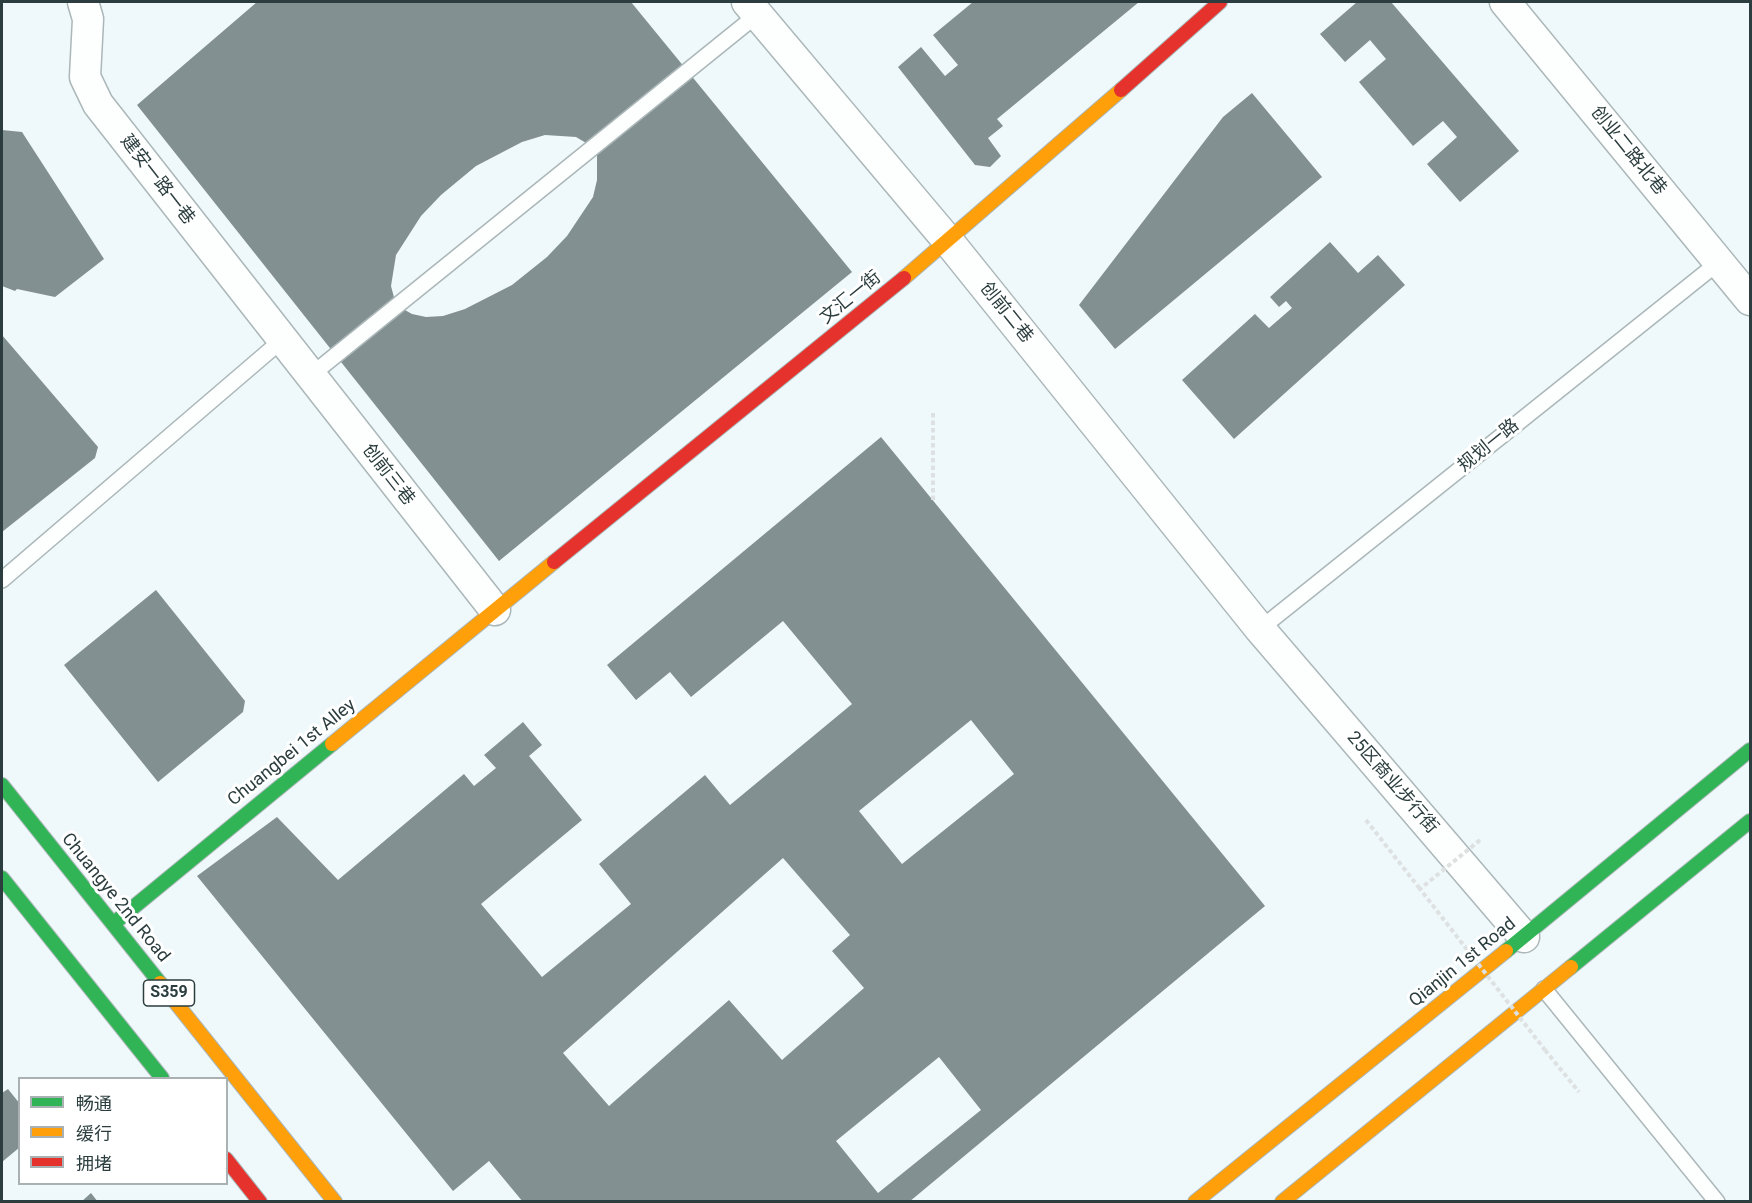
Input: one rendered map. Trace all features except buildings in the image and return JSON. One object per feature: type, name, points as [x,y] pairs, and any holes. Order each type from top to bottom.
[{"type":"main road","name":"文汇一街","points":[[495,610],[949,242],[1220,2]]},
{"type":"main road","name":"Chuangbei 1st Alley","points":[[113,924],[495,610]]},
{"type":"main road","name":"Qianjin 1st Road","points":[[1195,1202],[1524,938],[1750,750]]},
{"type":"main road","name":"Chuangye 2nd Road","points":[[2,785],[336,1202]]},
{"type":"main road","points":[[1281,1202],[1750,821]]},
{"type":"main road","points":[[2,878],[161,1077]]},
{"type":"main road","points":[[228,1162],[260,1202]]},
{"type":"street","name":"建安一路一巷","points":[[83,2],[88,19],[85,77],[98,104],[282,340]]},
{"type":"street","name":"创业二路北巷","points":[[1505,2],[1750,300]]},
{"type":"street","name":"创前二巷","points":[[753,8],[949,242],[1260,629]]},
{"type":"street","name":"创前三巷","points":[[282,340],[495,610]]},
{"type":"street","name":"25区商业步行街","points":[[1260,629],[1524,938]]},
{"type":"lane","points":[[310,376],[753,8]]},
{"type":"lane","name":"规划一路","points":[[1260,629],[1719,262]]},
{"type":"lane","points":[[2,580],[282,340]]},
{"type":"lane","points":[[1544,989],[1717,1202]]},
{"type":"path","points":[[933,410],[933,500]]},
{"type":"path","points":[[1366,820],[1579,1092]]},
{"type":"path","points":[[1420,890],[1480,840]]},
{"type":"traffic: fast","points":[[113,924],[332,744]]},
{"type":"traffic: fast","points":[[1506,951],[1750,750]]},
{"type":"traffic: fast","points":[[2,785],[160,983]]},
{"type":"traffic: fast","points":[[1571,967],[1750,821]]},
{"type":"traffic: fast","points":[[2,878],[161,1077]]},
{"type":"traffic: slow","points":[[904,278],[1121,90]]},
{"type":"traffic: slow","points":[[332,744],[554,562]]},
{"type":"traffic: slow","points":[[1195,1202],[1506,951]]},
{"type":"traffic: slow","points":[[1282,1202],[1571,967]]},
{"type":"traffic: slow","points":[[160,983],[335,1202]]},
{"type":"traffic: jam","points":[[1121,90],[1220,2]]},
{"type":"traffic: jam","points":[[554,562],[904,278]]},
{"type":"traffic: jam","points":[[228,1162],[260,1202]]}]
